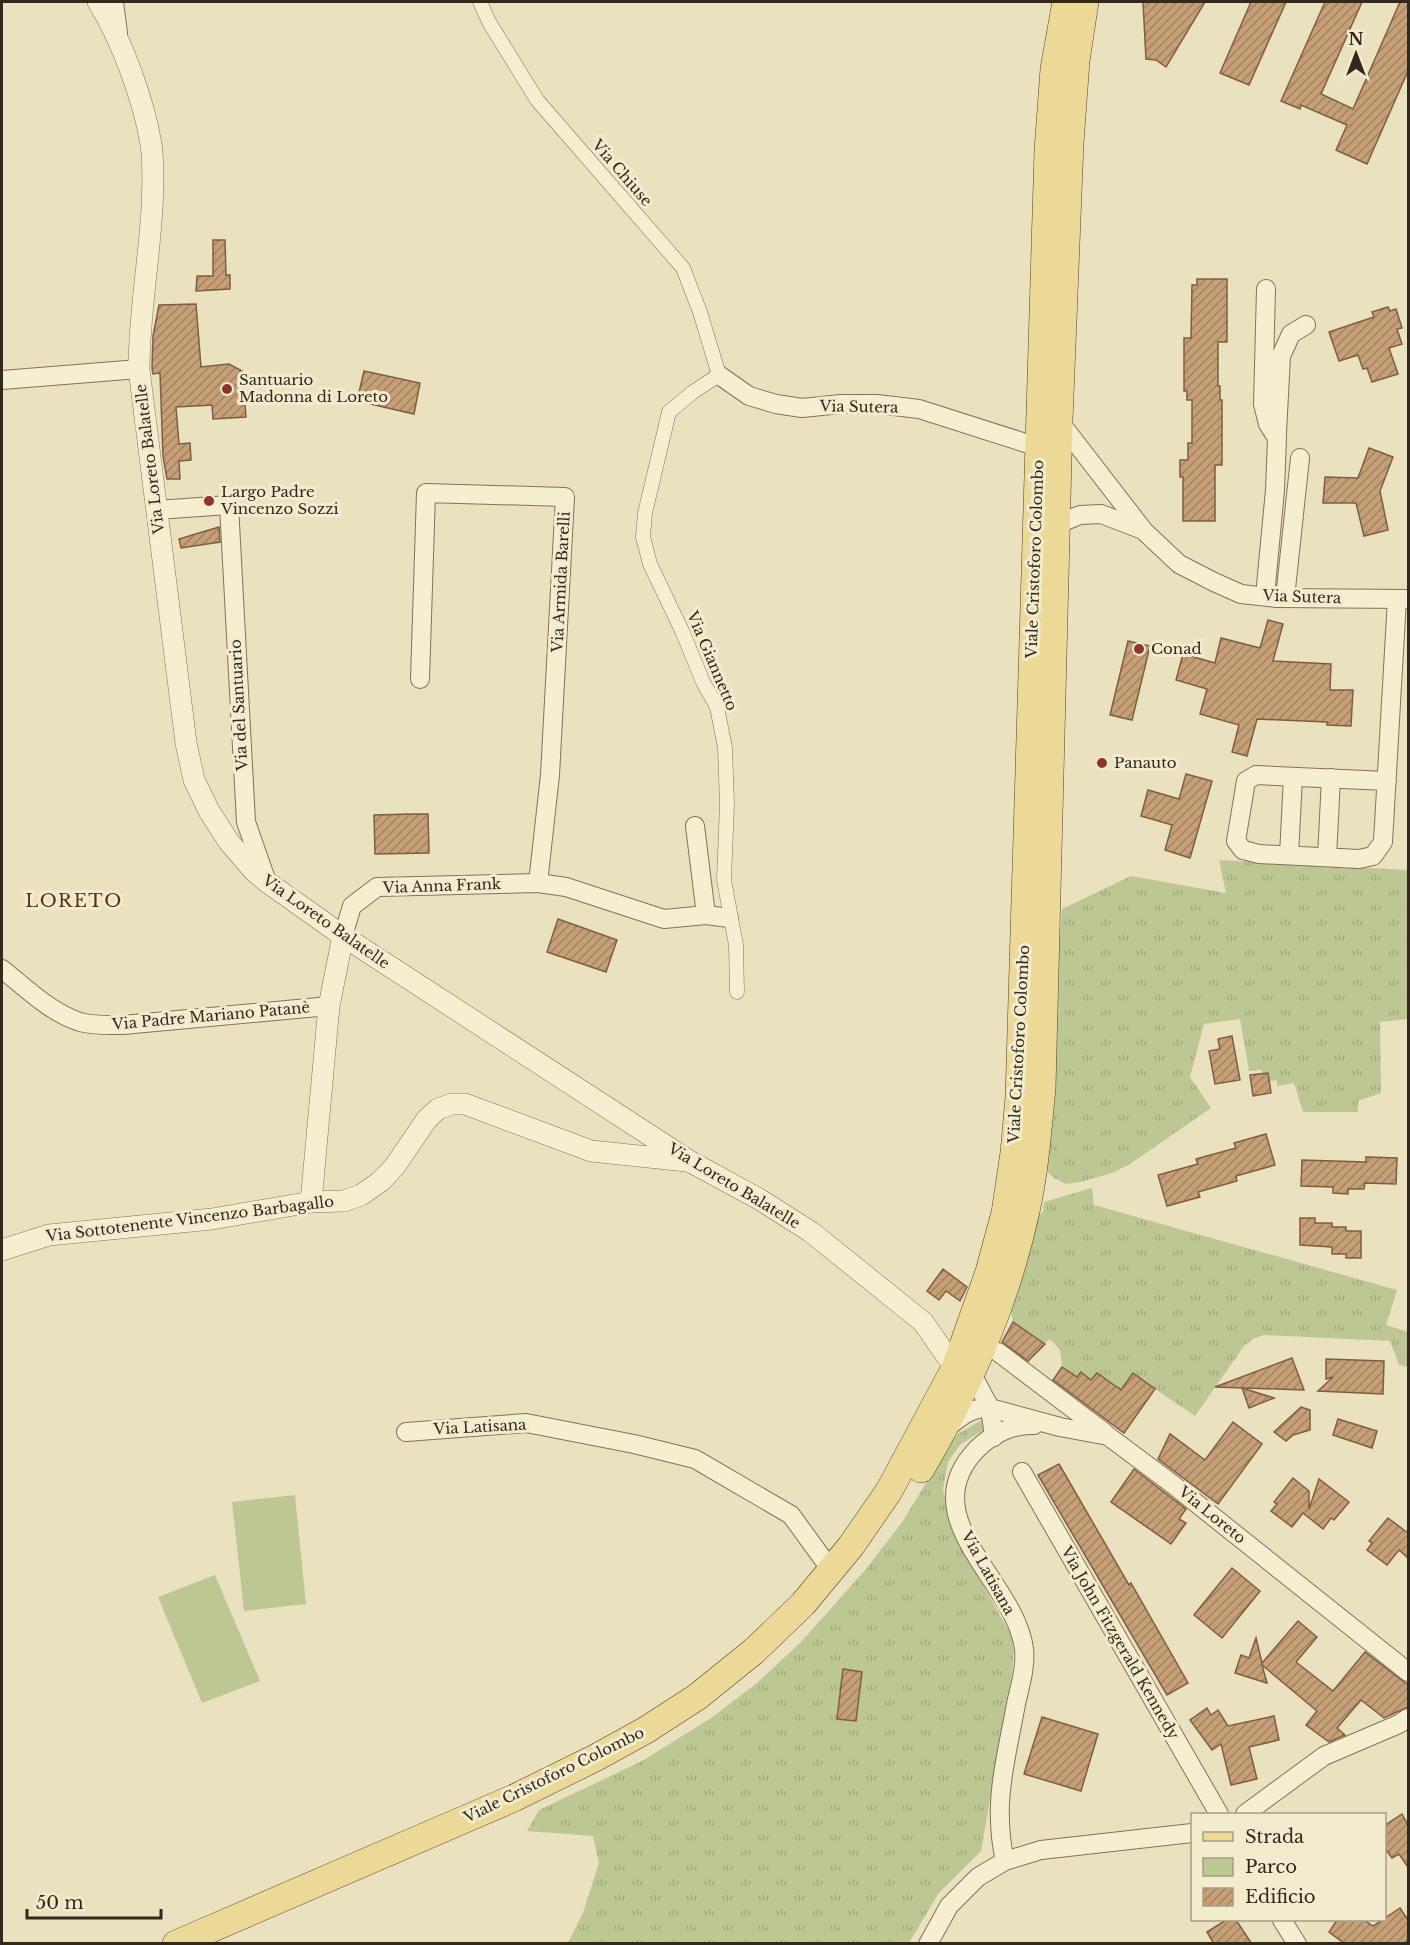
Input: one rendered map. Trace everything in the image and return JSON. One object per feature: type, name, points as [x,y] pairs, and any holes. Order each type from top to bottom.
[{"type":"main road","name":"Viale Cristoforo Colombo","points":[[176,1944],[514,1798],[646,1730],[697,1697],[754,1651],[803,1604],[851,1546],[889,1491],[964,1371],[1012,1271],[1027,1209],[1037,1147],[1042,1088],[1059,421],[1070,143],[1076,61],[1085,2]]},
{"type":"main road","name":"Viale Cristoforo Colombo","points":[[203,1944],[611,1766],[710,1706],[769,1657],[809,1618],[866,1552],[907,1492],[942,1433],[964,1371],[1005,1214],[1019,1097],[1048,150],[1054,69],[1064,7]]},
{"type":"street","name":"Via Loreto Balatelle","points":[[98,2],[120,47],[140,100],[151,143],[152,210],[139,335],[139,369],[180,706],[194,780],[208,811],[229,842],[254,871],[267,882],[343,936],[691,1162],[759,1199],[812,1232],[923,1322],[964,1371]]},
{"type":"street","points":[[114,2],[120,47]]},
{"type":"street","name":"Via Chiuse","points":[[480,2],[489,22],[537,100],[682,268],[700,312],[719,375]]},
{"type":"street","points":[[1266,289],[1263,404],[1276,438]]},
{"type":"street","points":[[1265,596],[1275,490],[1281,356],[1291,334],[1306,325]]},
{"type":"street","points":[[2,380],[139,369]]},
{"type":"street","name":"Via Sutera","points":[[719,375],[749,396],[776,404],[802,408],[841,404],[877,404],[919,409],[1038,447]]},
{"type":"street","name":"Via Giannetto","points":[[719,375],[693,392],[669,412],[645,513],[643,537],[650,564],[703,682],[717,707],[725,748],[727,804],[724,880],[729,918],[736,945],[737,992]]},
{"type":"street","points":[[1059,421],[1144,531]]},
{"type":"street","points":[[1285,598],[1300,458]]},
{"type":"street","name":"Via Armida Barelli","points":[[420,679],[426,493],[565,497],[550,775],[538,883]]},
{"type":"street","name":"Via del Santuario","points":[[156,510],[229,506],[246,822],[267,882]]},
{"type":"street","points":[[1058,524],[1080,515],[1101,514],[1144,531]]},
{"type":"street","name":"Via Sutera","points":[[1144,531],[1179,564],[1241,594],[1285,598],[1403,599]]},
{"type":"street","points":[[1387,781],[1256,775],[1246,781],[1236,841],[1243,850],[1259,854],[1359,859],[1373,856],[1383,842],[1403,599]]},
{"type":"street","points":[[1289,855],[1293,777]]},
{"type":"street","points":[[1327,857],[1331,778]]},
{"type":"street","points":[[695,826],[706,915]]},
{"type":"street","name":"Via Anna Frank","points":[[311,1202],[329,1006],[343,936],[352,906],[377,887],[538,883],[566,887],[664,919],[706,915],[729,918]]},
{"type":"street","name":"Via Padre Mariano Patanè","points":[[2,969],[61,1014],[81,1022],[100,1025],[123,1025],[329,1006]]},
{"type":"street","name":"Via Sottotenente Vincenzo Barbagallo","points":[[2,1250],[49,1235],[212,1219],[311,1202],[344,1201],[361,1195],[381,1181],[395,1166],[427,1119],[438,1109],[452,1104],[465,1104],[591,1151],[691,1162]]},
{"type":"street","points":[[998,1352],[1108,1436]]},
{"type":"street","points":[[964,1371],[990,1408],[994,1437]]},
{"type":"street","points":[[942,1433],[971,1410],[979,1407],[990,1408]]},
{"type":"street","name":"Via Loreto","points":[[990,1408],[1060,1427],[1108,1436],[1171,1483],[1408,1672]]},
{"type":"street","name":"Via Latisana","points":[[406,1432],[526,1423],[695,1459],[791,1515],[831,1570]]},
{"type":"street","name":"Via Latisana","points":[[1005,1861],[998,1809],[1003,1763],[1023,1670],[1024,1650],[1020,1634],[1002,1595],[966,1539],[955,1495],[958,1475],[966,1461],[994,1437],[1013,1426],[1025,1424],[1060,1427]]},
{"type":"street","name":"Via John Fitzgerald Kennedy","points":[[1022,1472],[1218,1813]]},
{"type":"street","points":[[1248,1813],[1324,1756],[1408,1718]]},
{"type":"street","points":[[928,1944],[949,1906],[978,1877],[1005,1861],[1041,1850],[1191,1833]]},
{"type":"street","points":[[1283,1921],[1297,1944]]},
{"type":"green space","points":[[1219,860],[1408,870],[1408,1019],[1380,1022],[1381,1093],[1358,1101],[1358,1112],[1303,1112],[1294,1083],[1277,1086],[1277,1080],[1269,1081],[1262,1074],[1262,1070],[1249,1071],[1240,1019],[1204,1024],[1190,1077],[1211,1108],[1130,1164],[1112,1173],[1066,1184],[1054,1178],[1047,1171],[1053,1025],[1062,909],[1131,876],[1226,893]]},
{"type":"green space","points":[[1092,1188],[1094,1205],[1397,1290],[1386,1325],[1408,1332],[1408,1367],[1399,1365],[1390,1341],[1264,1335],[1244,1346],[1195,1416],[1133,1374],[1121,1390],[1097,1373],[1091,1380],[1081,1372],[1077,1377],[1062,1367],[1060,1350],[1050,1339],[1045,1343],[1013,1322],[1010,1306],[1035,1216],[1043,1212],[1044,1202]]},
{"type":"green space","points":[[982,1420],[985,1431],[960,1445],[948,1462],[943,1490],[954,1533],[1012,1637],[1014,1649],[1012,1675],[981,1851],[938,1894],[909,1943],[568,1943],[583,1913],[599,1863],[593,1836],[527,1831],[539,1810],[642,1761],[711,1718],[757,1683],[801,1642],[866,1569],[903,1521],[950,1443],[959,1433]]},
{"type":"green space","points":[[295,1495],[306,1604],[244,1611],[232,1502]]},
{"type":"green space","points":[[215,1575],[260,1681],[202,1703],[158,1597]]},
{"type":"building","points":[[1143,2],[1205,2],[1166,67],[1156,60],[1146,59]]},
{"type":"building","points":[[1251,2],[1286,2],[1249,85],[1220,73]]},
{"type":"building","points":[[1325,2],[1362,2],[1321,94],[1353,109],[1400,2],[1408,2],[1408,71],[1367,164],[1336,150],[1347,125],[1301,105],[1300,109],[1281,101]]},
{"type":"building","points":[[213,240],[225,240],[226,275],[230,275],[230,289],[196,291],[197,276],[213,276]]},
{"type":"building","points":[[1197,279],[1227,279],[1227,342],[1218,342],[1218,386],[1220,386],[1220,400],[1222,400],[1222,465],[1215,465],[1215,521],[1183,521],[1183,477],[1180,477],[1180,460],[1188,460],[1188,443],[1192,443],[1192,400],[1187,400],[1187,391],[1184,391],[1184,338],[1191,338],[1192,285],[1197,285]]},
{"type":"building","points":[[196,304],[201,367],[229,364],[242,371],[246,417],[213,419],[212,405],[176,407],[179,444],[190,443],[191,460],[179,461],[180,479],[167,479],[163,456],[160,373],[153,374],[152,368],[153,336],[159,305]]},
{"type":"building","points":[[1388,307],[1390,311],[1396,309],[1402,328],[1397,329],[1402,344],[1389,348],[1398,374],[1372,382],[1367,368],[1363,369],[1358,355],[1339,361],[1329,332],[1374,317],[1372,312]]},
{"type":"building","points":[[364,371],[420,383],[414,414],[357,401]]},
{"type":"building","points":[[1369,448],[1393,457],[1380,491],[1388,530],[1364,536],[1356,503],[1323,503],[1325,477],[1358,478]]},
{"type":"building","points":[[219,527],[220,542],[181,548],[179,539]]},
{"type":"building","points":[[1268,620],[1283,624],[1273,661],[1331,664],[1330,690],[1353,690],[1351,726],[1327,725],[1327,722],[1257,719],[1247,756],[1232,752],[1239,725],[1200,714],[1207,689],[1176,680],[1183,654],[1215,663],[1221,638],[1260,648]]},
{"type":"building","points":[[1128,641],[1150,646],[1132,720],[1110,715]]},
{"type":"building","points":[[1186,774],[1212,781],[1190,858],[1165,850],[1172,825],[1141,816],[1148,790],[1179,799]]},
{"type":"building","points":[[428,814],[429,853],[375,854],[374,815]]},
{"type":"building","points":[[558,919],[617,940],[606,972],[547,952]]},
{"type":"building","points":[[1232,1036],[1240,1080],[1215,1084],[1209,1051],[1220,1049],[1218,1039]]},
{"type":"building","points":[[1268,1073],[1271,1093],[1253,1096],[1250,1075]]},
{"type":"building","points":[[1266,1134],[1275,1165],[1236,1176],[1237,1181],[1198,1192],[1200,1197],[1167,1206],[1158,1175],[1198,1164],[1196,1159],[1236,1148],[1234,1143]]},
{"type":"building","points":[[1366,1157],[1397,1158],[1396,1184],[1365,1183],[1364,1189],[1348,1189],[1348,1194],[1333,1193],[1333,1187],[1301,1186],[1302,1160],[1366,1162]]},
{"type":"building","points":[[1300,1218],[1315,1218],[1315,1223],[1332,1223],[1332,1227],[1346,1227],[1346,1231],[1361,1231],[1361,1258],[1346,1258],[1346,1254],[1332,1254],[1332,1247],[1300,1245]]},
{"type":"building","points":[[943,1269],[967,1287],[960,1301],[946,1291],[939,1300],[927,1291]]},
{"type":"building","points":[[1013,1322],[1045,1344],[1028,1361],[1002,1342]]},
{"type":"building","points":[[1292,1358],[1304,1390],[1215,1387]]},
{"type":"building","points":[[1326,1359],[1384,1361],[1383,1394],[1318,1391],[1333,1377],[1326,1379]]},
{"type":"building","points":[[1062,1367],[1077,1377],[1081,1372],[1091,1380],[1097,1373],[1121,1390],[1133,1373],[1155,1389],[1124,1433],[1053,1380]]},
{"type":"building","points":[[1242,1388],[1274,1398],[1249,1408]]},
{"type":"building","points":[[1301,1407],[1310,1410],[1310,1430],[1293,1435],[1286,1441],[1274,1432]]},
{"type":"building","points":[[1338,1419],[1377,1431],[1372,1448],[1333,1435]]},
{"type":"building","points":[[1233,1422],[1262,1444],[1218,1504],[1158,1459],[1170,1434],[1205,1460]]},
{"type":"building","points":[[1059,1464],[1188,1683],[1167,1695],[1038,1475]]},
{"type":"building","points":[[1134,1469],[1186,1509],[1179,1519],[1186,1523],[1171,1544],[1111,1502]]},
{"type":"building","points":[[1293,1478],[1309,1491],[1309,1509],[1319,1479],[1349,1502],[1334,1520],[1331,1518],[1323,1529],[1303,1513],[1292,1527],[1271,1511],[1277,1504],[1274,1502]]},
{"type":"building","points":[[1388,1518],[1408,1533],[1408,1558],[1399,1550],[1387,1565],[1367,1550],[1372,1543],[1369,1541]]},
{"type":"building","points":[[1232,1568],[1260,1591],[1222,1638],[1194,1615]]},
{"type":"building","points":[[1298,1621],[1317,1637],[1296,1662],[1333,1691],[1365,1652],[1408,1685],[1408,1707],[1384,1718],[1361,1700],[1337,1728],[1345,1735],[1329,1742],[1306,1725],[1317,1711],[1262,1665],[1267,1683],[1235,1673],[1241,1655],[1249,1658],[1256,1638],[1262,1663]]},
{"type":"building","points":[[843,1669],[862,1672],[856,1721],[837,1719]]},
{"type":"building","points":[[1207,1708],[1211,1715],[1218,1710],[1228,1726],[1274,1716],[1279,1740],[1249,1747],[1257,1779],[1231,1785],[1221,1744],[1212,1750],[1190,1720]]},
{"type":"building","points":[[1042,1717],[1098,1734],[1081,1791],[1024,1774]]},
{"type":"building","points":[[1402,1814],[1408,1825],[1408,1867],[1399,1854],[1392,1858],[1386,1850],[1386,1825]]},
{"type":"building","points":[[1400,1908],[1408,1920],[1408,1940],[1404,1944],[1345,1944],[1329,1932],[1336,1921],[1366,1921],[1373,1926],[1380,1921],[1386,1921],[1386,1917]]},
{"type":"building","points":[[1224,1921],[1237,1921],[1252,1944],[1214,1944],[1207,1932]]},
{"type":"place","name":"Santuario Madonna di Loreto","points":[[227,389]]},
{"type":"place","name":"Largo Padre Vincenzo Sozzi","points":[[209,501]]},
{"type":"place","name":"Conad","points":[[1139,649]]},
{"type":"place","name":"Panauto","points":[[1102,763]]},
{"type":"district","name":"LORETO","points":[[74,901]]}]
